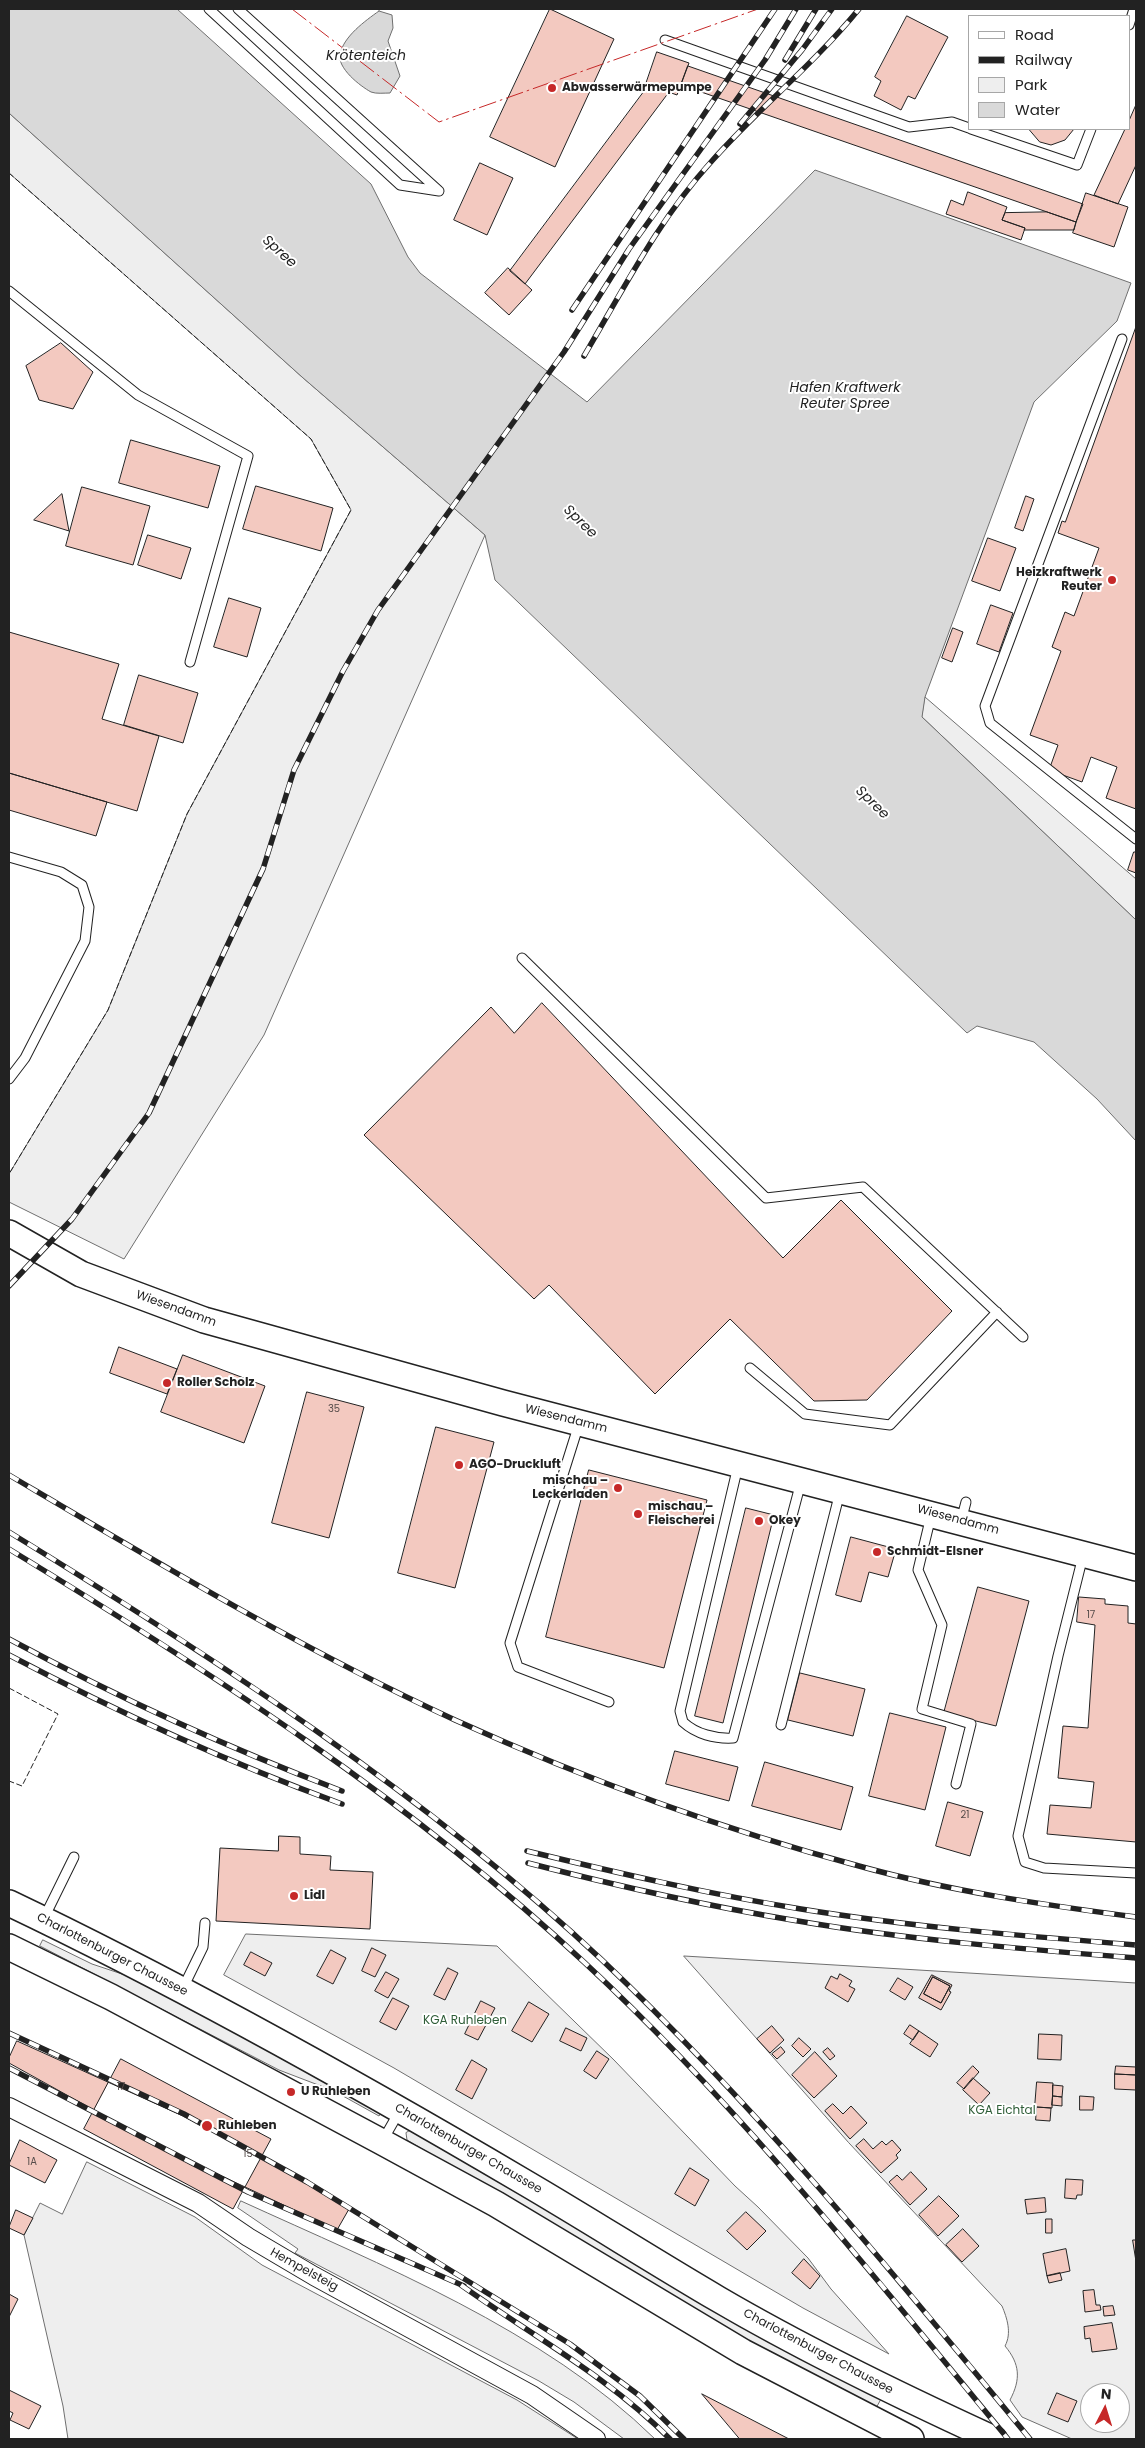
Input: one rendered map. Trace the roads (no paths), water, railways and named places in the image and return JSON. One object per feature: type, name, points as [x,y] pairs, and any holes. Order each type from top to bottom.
[{"type":"main road","name":"Wiesendamm","points":[[9,1233],[81,1274],[204,1320],[503,1403],[932,1513],[964,1512],[1084,1553],[1136,1568]]},
{"type":"main road","name":"Charlottenburger Chaussee","points":[[9,1903],[182,1991],[400,2110],[718,2299],[793,2341],[921,2406],[994,2439]]},
{"type":"main road","points":[[9,1946],[119,2001],[496,2204],[742,2352],[908,2439],[921,2406]]},
{"type":"street","name":"Hempelsteig","points":[[9,2107],[198,2203],[248,2237],[314,2276],[532,2395],[596,2439]]},
{"type":"lane","points":[[209,9],[400,185],[439,191],[238,9]]},
{"type":"lane","points":[[1130,21],[1134,9]]},
{"type":"lane","points":[[664,40],[909,127],[952,122],[968,127]]},
{"type":"lane","points":[[976,130],[1077,165],[1091,130]]},
{"type":"lane","points":[[9,291],[138,395],[248,456],[190,662]]},
{"type":"lane","points":[[1122,338],[985,706],[990,723],[1136,840]]},
{"type":"lane","points":[[9,857],[61,872],[82,885],[90,907],[86,941],[25,1058],[9,1079]]},
{"type":"lane","points":[[522,958],[766,1198],[863,1186],[1023,1336]]},
{"type":"lane","points":[[750,1368],[805,1414],[890,1425],[997,1312]]},
{"type":"lane","points":[[579,1422],[510,1643],[518,1667],[609,1702]]},
{"type":"lane","points":[[738,1463],[680,1711],[683,1722],[704,1734],[733,1738],[801,1479]]},
{"type":"lane","points":[[781,1725],[841,1490]]},
{"type":"lane","points":[[932,1513],[918,1570],[942,1625],[922,1709],[971,1724],[956,1784]]},
{"type":"lane","points":[[1084,1553],[1058,1656],[1018,1836],[1025,1862],[1044,1868],[1136,1873]]},
{"type":"lane","points":[[43,1920],[74,1857]]},
{"type":"lane","points":[[182,1991],[203,1946],[205,1923]]},
{"type":"lane","points":[[382,2142],[400,2110]]},
{"type":"water","points":[[9,9],[177,9],[371,184],[408,257],[420,273],[587,402],[815,170],[1131,283],[1117,321],[1034,402],[925,697],[922,717],[1136,920],[1136,1141],[1097,1099],[1034,1042],[977,1026],[967,1033],[495,580],[485,535],[302,377],[9,113]]},
{"type":"water","name":"Krötenteich","points":[[379,11],[392,15],[393,28],[388,41],[400,76],[390,93],[375,93],[366,89],[350,76],[340,59],[342,47],[350,35]]},
{"type":"railway","points":[[572,310],[775,9]]},
{"type":"railway","points":[[9,1286],[72,1219],[149,1113],[263,869],[294,770],[343,671],[378,610],[564,352],[629,249],[765,60],[796,9]]},
{"type":"railway","points":[[785,60],[816,9]]},
{"type":"railway","points":[[740,124],[802,50],[832,9]]},
{"type":"railway","points":[[584,356],[658,231],[692,184],[729,142],[824,49],[859,9]]},
{"type":"railway","points":[[9,1475],[229,1603],[341,1664],[398,1693],[504,1742],[604,1782],[756,1836],[893,1875],[997,1896],[1136,1917]]},
{"type":"railway","points":[[9,1532],[164,1629],[316,1731],[391,1785],[534,1899],[602,1960],[716,2074],[824,2193],[1030,2439]]},
{"type":"railway","points":[[9,1549],[160,1643],[308,1741],[450,1847],[519,1904],[585,1963],[642,2018],[752,2134],[856,2255],[1008,2439]]},
{"type":"railway","points":[[9,1639],[173,1721],[299,1775],[342,1791]]},
{"type":"railway","points":[[9,1655],[173,1735],[257,1771],[342,1804]]},
{"type":"railway","points":[[527,1851],[663,1883],[801,1909],[926,1926],[1136,1945]]},
{"type":"railway","points":[[528,1863],[629,1888],[696,1902],[840,1928],[966,1943],[1136,1958]]},
{"type":"railway","points":[[9,2033],[184,2114],[307,2182],[570,2344],[640,2396],[684,2439]]},
{"type":"railway","points":[[9,2068],[248,2192],[464,2286]]},
{"type":"railway","points":[[461,2285],[596,2376],[670,2439]]},
{"type":"place","name":"Abwasserwärmepumpe","points":[[552,88]]},
{"type":"place","name":"Heizkraftwerk Reuter","points":[[1112,580]]},
{"type":"place","name":"Roller Scholz","points":[[167,1383]]},
{"type":"place","name":"AGO-Druckluft","points":[[459,1465]]},
{"type":"place","name":"mischau – Leckerladen","points":[[618,1488]]},
{"type":"place","name":"mischau – Fleischerei","points":[[638,1514]]},
{"type":"place","name":"Okey","points":[[759,1521]]},
{"type":"place","name":"Schmidt-Elsner","points":[[877,1552]]},
{"type":"place","name":"Lidl","points":[[294,1896]]},
{"type":"place","name":"U Ruhleben","points":[[291,2092]]},
{"type":"place","name":"Ruhleben","points":[[207,2126]]},
{"type":"water label","name":"Spree","points":[[279,252]]},
{"type":"water label","name":"Hafen Kraftwerk Reuter Spree","points":[[845,396]]},
{"type":"water label","name":"Spree","points":[[580,522]]},
{"type":"water label","name":"Spree","points":[[872,803]]},
{"type":"park label","name":"KGA Ruhleben","points":[[465,2021]]},
{"type":"park label","name":"KGA Eichtal","points":[[1002,2111]]}]
